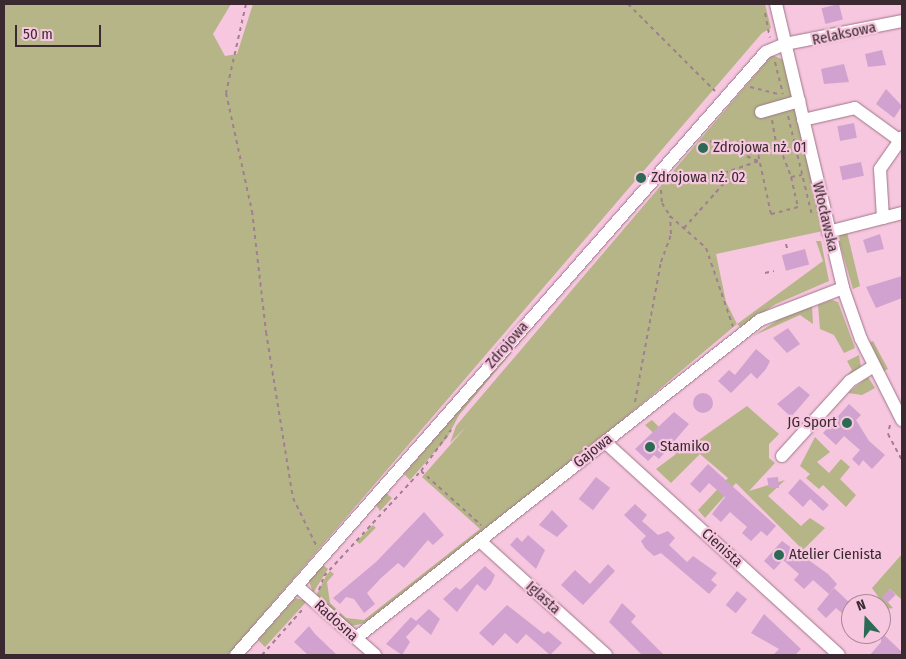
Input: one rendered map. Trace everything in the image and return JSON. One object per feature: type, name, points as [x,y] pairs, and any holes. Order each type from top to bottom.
[{"type":"street","name":"Włocławska","points":[[776,4],[828,232],[843,288],[874,366],[902,420]]},
{"type":"street","name":"Relaksowa","points":[[785,44],[902,22]]},
{"type":"street","name":"Zdrojowa","points":[[236,655],[298,587],[723,99],[770,55],[785,44]]},
{"type":"street","points":[[765,110],[784,100],[799,102]]},
{"type":"street","points":[[803,120],[855,108],[901,139],[880,169],[883,218]]},
{"type":"street","points":[[828,232],[902,213]]},
{"type":"street","name":"Gajowa","points":[[356,638],[736,338],[782,308],[843,288]]},
{"type":"street","points":[[782,456],[850,381],[874,366]]},
{"type":"street","name":"Cienista","points":[[605,442],[839,655]]},
{"type":"street","name":"Iglasta","points":[[480,541],[606,655]]},
{"type":"street","name":"Radosna","points":[[298,587],[375,655]]},
{"type":"path","points":[[246,4],[226,93],[252,211],[266,332],[293,498],[323,558]]},
{"type":"path","points":[[628,4],[723,99]]},
{"type":"path","points":[[763,4],[770,55],[775,61],[802,175],[816,224]]},
{"type":"path","points":[[751,80],[745,86],[784,100]]},
{"type":"path","points":[[765,110],[778,147],[785,153],[798,207],[771,214],[758,161],[761,152],[778,147]]},
{"type":"path","points":[[700,145],[710,134]]},
{"type":"path","points":[[706,139],[758,161]]},
{"type":"path","points":[[684,228],[726,181],[724,173],[758,161]]},
{"type":"path","points":[[791,177],[802,175]]},
{"type":"path","points":[[662,185],[662,203],[670,216],[706,248],[736,338]]},
{"type":"path","points":[[634,418],[661,262],[671,234],[670,216]]},
{"type":"path","points":[[786,244],[788,252]]},
{"type":"path","points":[[766,273],[774,271]]},
{"type":"path","points":[[262,655],[312,599],[324,576],[449,438],[452,427]]},
{"type":"path","points":[[421,471],[483,527]]},
{"type":"green space","points":[[4,4],[231,4],[213,34],[225,56],[237,54],[253,4],[765,4],[771,28],[762,33],[228,655],[4,655]]},
{"type":"green space","points":[[772,55],[784,60],[823,231],[716,254],[726,302],[737,324],[601,438],[365,623],[352,626],[316,596],[330,571],[334,574],[327,582],[330,603],[346,618],[364,620],[480,529],[422,477],[466,427],[450,443],[456,426]]},
{"type":"green space","points":[[847,232],[860,286],[853,289],[837,234]]},
{"type":"green space","points":[[816,241],[821,241],[829,281],[776,304],[740,327],[737,324],[823,261]]},
{"type":"green space","points":[[590,259],[459,415],[447,438],[410,480],[404,474]]},
{"type":"green space","points":[[832,300],[838,302],[855,348],[844,353],[834,335],[820,329],[818,305]]},
{"type":"green space","points":[[812,306],[813,324],[800,315],[753,336],[786,315]]},
{"type":"green space","points":[[873,341],[888,369],[884,371],[870,342]]},
{"type":"green space","points":[[859,355],[861,367],[830,395],[852,370],[847,361]]},
{"type":"green space","points":[[868,377],[875,388],[862,395],[848,393]]},
{"type":"green space","points":[[747,406],[779,434],[769,444],[769,458],[775,463],[749,491],[785,480],[768,496],[801,526],[810,518],[825,528],[803,550],[736,483],[705,518],[698,510],[728,478],[700,454],[671,483],[656,469],[676,454],[645,425],[652,420],[683,451]]},
{"type":"green space","points":[[815,437],[830,452],[817,462],[829,473],[841,459],[850,467],[840,479],[856,495],[846,507],[823,485],[819,489],[806,478],[810,474],[800,466]]},
{"type":"green space","points":[[386,493],[392,498],[380,511],[376,505]]},
{"type":"green space","points":[[373,525],[376,528],[360,544],[357,541]]},
{"type":"green space","points":[[902,554],[902,600],[890,589],[886,594],[876,594],[872,588]]},
{"type":"green space","points":[[323,565],[328,569],[313,593],[309,581]]},
{"type":"green space","points":[[295,598],[307,601],[265,647],[258,640]]},
{"type":"building","points":[[839,4],[843,20],[825,24],[822,8]]},
{"type":"building","points":[[882,50],[886,65],[868,67],[865,54]]},
{"type":"building","points":[[844,64],[849,82],[824,84],[821,69]]},
{"type":"building","points":[[886,89],[902,106],[894,118],[876,104]]},
{"type":"building","points":[[854,123],[857,138],[840,141],[837,126]]},
{"type":"building","points":[[861,162],[864,176],[842,180],[839,167]]},
{"type":"building","points":[[880,234],[884,249],[867,253],[863,240]]},
{"type":"building","points":[[805,249],[809,264],[786,271],[782,255]]},
{"type":"building","points":[[902,276],[902,298],[876,308],[866,287]]},
{"type":"building","points":[[788,328],[800,344],[787,353],[773,338]]},
{"type":"building","points":[[756,349],[770,361],[766,369],[757,379],[751,373],[731,393],[718,381],[729,370],[735,375]]},
{"type":"building","points":[[799,386],[810,395],[791,417],[777,404]]},
{"type":"building","points":[[703,393],[710,396],[713,403],[710,410],[703,413],[696,410],[693,403],[696,396]]},
{"type":"building","points":[[849,404],[861,415],[856,420],[869,441],[885,455],[872,469],[863,460],[859,466],[852,459],[860,450],[844,436],[836,445],[823,433]]},
{"type":"building","points":[[674,412],[689,424],[659,459],[654,455],[648,461],[635,449]]},
{"type":"building","points":[[708,464],[776,526],[767,536],[761,531],[751,541],[742,533],[747,527],[730,512],[721,522],[712,514],[725,497],[709,483],[700,493],[690,484]]},
{"type":"building","points":[[596,477],[610,488],[593,510],[579,499]]},
{"type":"building","points":[[778,477],[779,488],[769,488],[767,478]]},
{"type":"building","points":[[800,479],[829,505],[823,511],[810,499],[803,507],[788,493]]},
{"type":"building","points":[[635,504],[647,515],[642,521],[658,535],[668,531],[675,538],[669,545],[687,562],[693,556],[717,573],[711,580],[717,585],[709,594],[661,553],[654,556],[645,548],[641,541],[646,536],[624,515]]},
{"type":"building","points":[[552,510],[568,526],[557,537],[539,525]]},
{"type":"building","points":[[424,512],[444,535],[433,545],[428,540],[404,568],[398,563],[381,578],[367,593],[375,604],[364,613],[354,599],[346,597],[340,604],[333,598],[376,562]]},
{"type":"building","points":[[528,535],[545,550],[536,569],[510,545],[517,537],[522,542]]},
{"type":"building","points":[[782,541],[828,574],[837,584],[829,594],[813,580],[804,589],[794,580],[799,574],[783,560],[774,570],[764,561]]},
{"type":"building","points":[[608,564],[615,571],[583,605],[561,585],[575,570],[590,584]]},
{"type":"building","points":[[485,566],[495,575],[491,584],[485,591],[477,584],[457,612],[443,599],[456,587],[460,590]]},
{"type":"building","points":[[834,588],[841,595],[841,612],[836,608],[826,618],[817,609]]},
{"type":"building","points":[[890,589],[896,595],[891,599],[891,594],[885,594]]},
{"type":"building","points":[[737,591],[747,599],[736,613],[726,605]]},
{"type":"building","points":[[622,603],[636,616],[631,622],[664,655],[642,655],[609,622]]},
{"type":"building","points":[[507,605],[544,634],[548,631],[562,643],[550,655],[526,634],[517,644],[505,633],[493,646],[479,633]]},
{"type":"building","points":[[429,609],[440,619],[431,635],[418,624],[406,637],[410,642],[402,655],[386,644],[411,617],[416,621]]},
{"type":"building","points":[[764,614],[801,649],[795,655],[773,655],[779,649],[751,633]]},
{"type":"building","points":[[309,626],[337,655],[308,655],[294,642]]},
{"type":"building","points":[[891,642],[902,652],[902,655],[870,655],[879,644],[891,644]]},
{"type":"place","name":"Zdrojowa nż. 01","points":[[703,148]]},
{"type":"place","name":"Zdrojowa nż. 02","points":[[641,178]]},
{"type":"place","name":"JG Sport","points":[[847,423]]},
{"type":"place","name":"Stamiko","points":[[650,447]]},
{"type":"place","name":"Atelier Cienista","points":[[779,555]]}]
